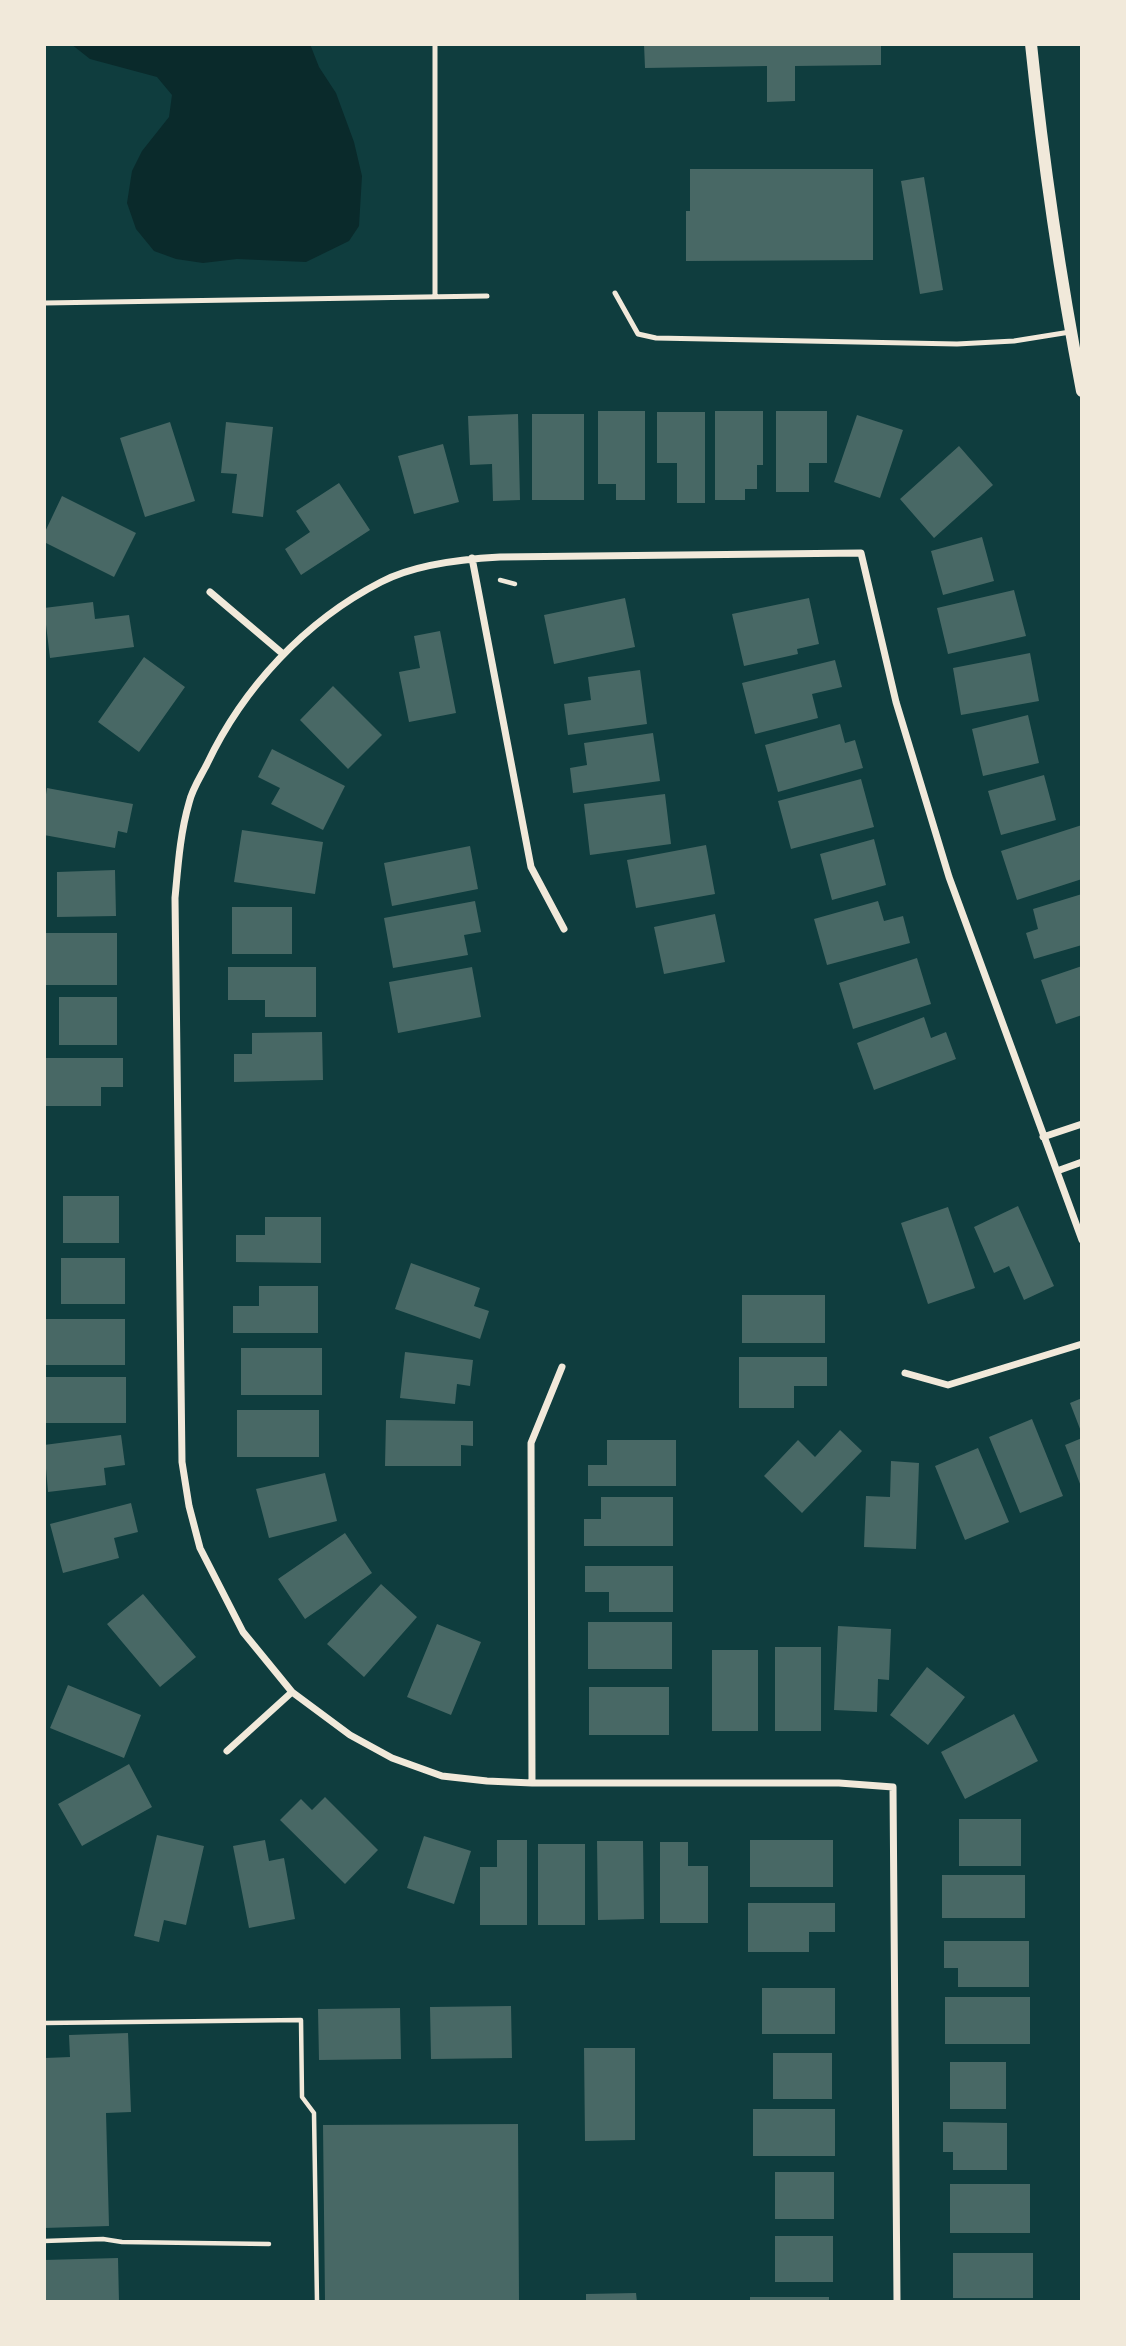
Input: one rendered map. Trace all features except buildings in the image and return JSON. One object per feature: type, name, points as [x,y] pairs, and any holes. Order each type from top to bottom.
[{"type":"street","points":[[1031,44],[1070,332],[1082,391]]},
{"type":"street","points":[[897,2302],[893,1787],[839,1783],[487,1782],[442,1776],[392,1758],[350,1735],[292,1692],[243,1632],[200,1548],[189,1506],[182,1462],[175,898],[179,850],[189,800],[232,717],[283,654],[338,609],[383,581],[425,567],[472,558],[861,553],[896,702],[949,877],[1082,1240]]},
{"type":"street","points":[[472,558],[531,867],[564,929]]},
{"type":"street","points":[[210,592],[283,654]]},
{"type":"street","points":[[1043,1137],[1082,1124]]},
{"type":"street","points":[[1057,1171],[1082,1162]]},
{"type":"street","points":[[905,1373],[948,1385],[1082,1344]]},
{"type":"street","points":[[532,1783],[531,1443],[562,1367]]},
{"type":"street","points":[[227,1751],[292,1692]]},
{"type":"lane","points":[[435,44],[435,295]]},
{"type":"lane","points":[[615,293],[638,334],[656,338],[957,344],[1014,341],[1070,332]]},
{"type":"lane","points":[[44,303],[487,296]]},
{"type":"path","points":[[500,580],[515,584]]},
{"type":"path","points":[[44,2022],[302,2021],[302,2097],[314,2113],[317,2302]]},
{"type":"path","points":[[44,2241],[103,2239],[122,2242],[268,2244]]},
{"type":"water","points":[[71,44],[310,44],[319,67],[336,93],[354,142],[362,176],[359,226],[349,241],[306,262],[237,259],[203,263],[176,259],[154,251],[136,229],[127,203],[132,171],[142,151],[169,117],[172,95],[157,77],[90,59]]}]
